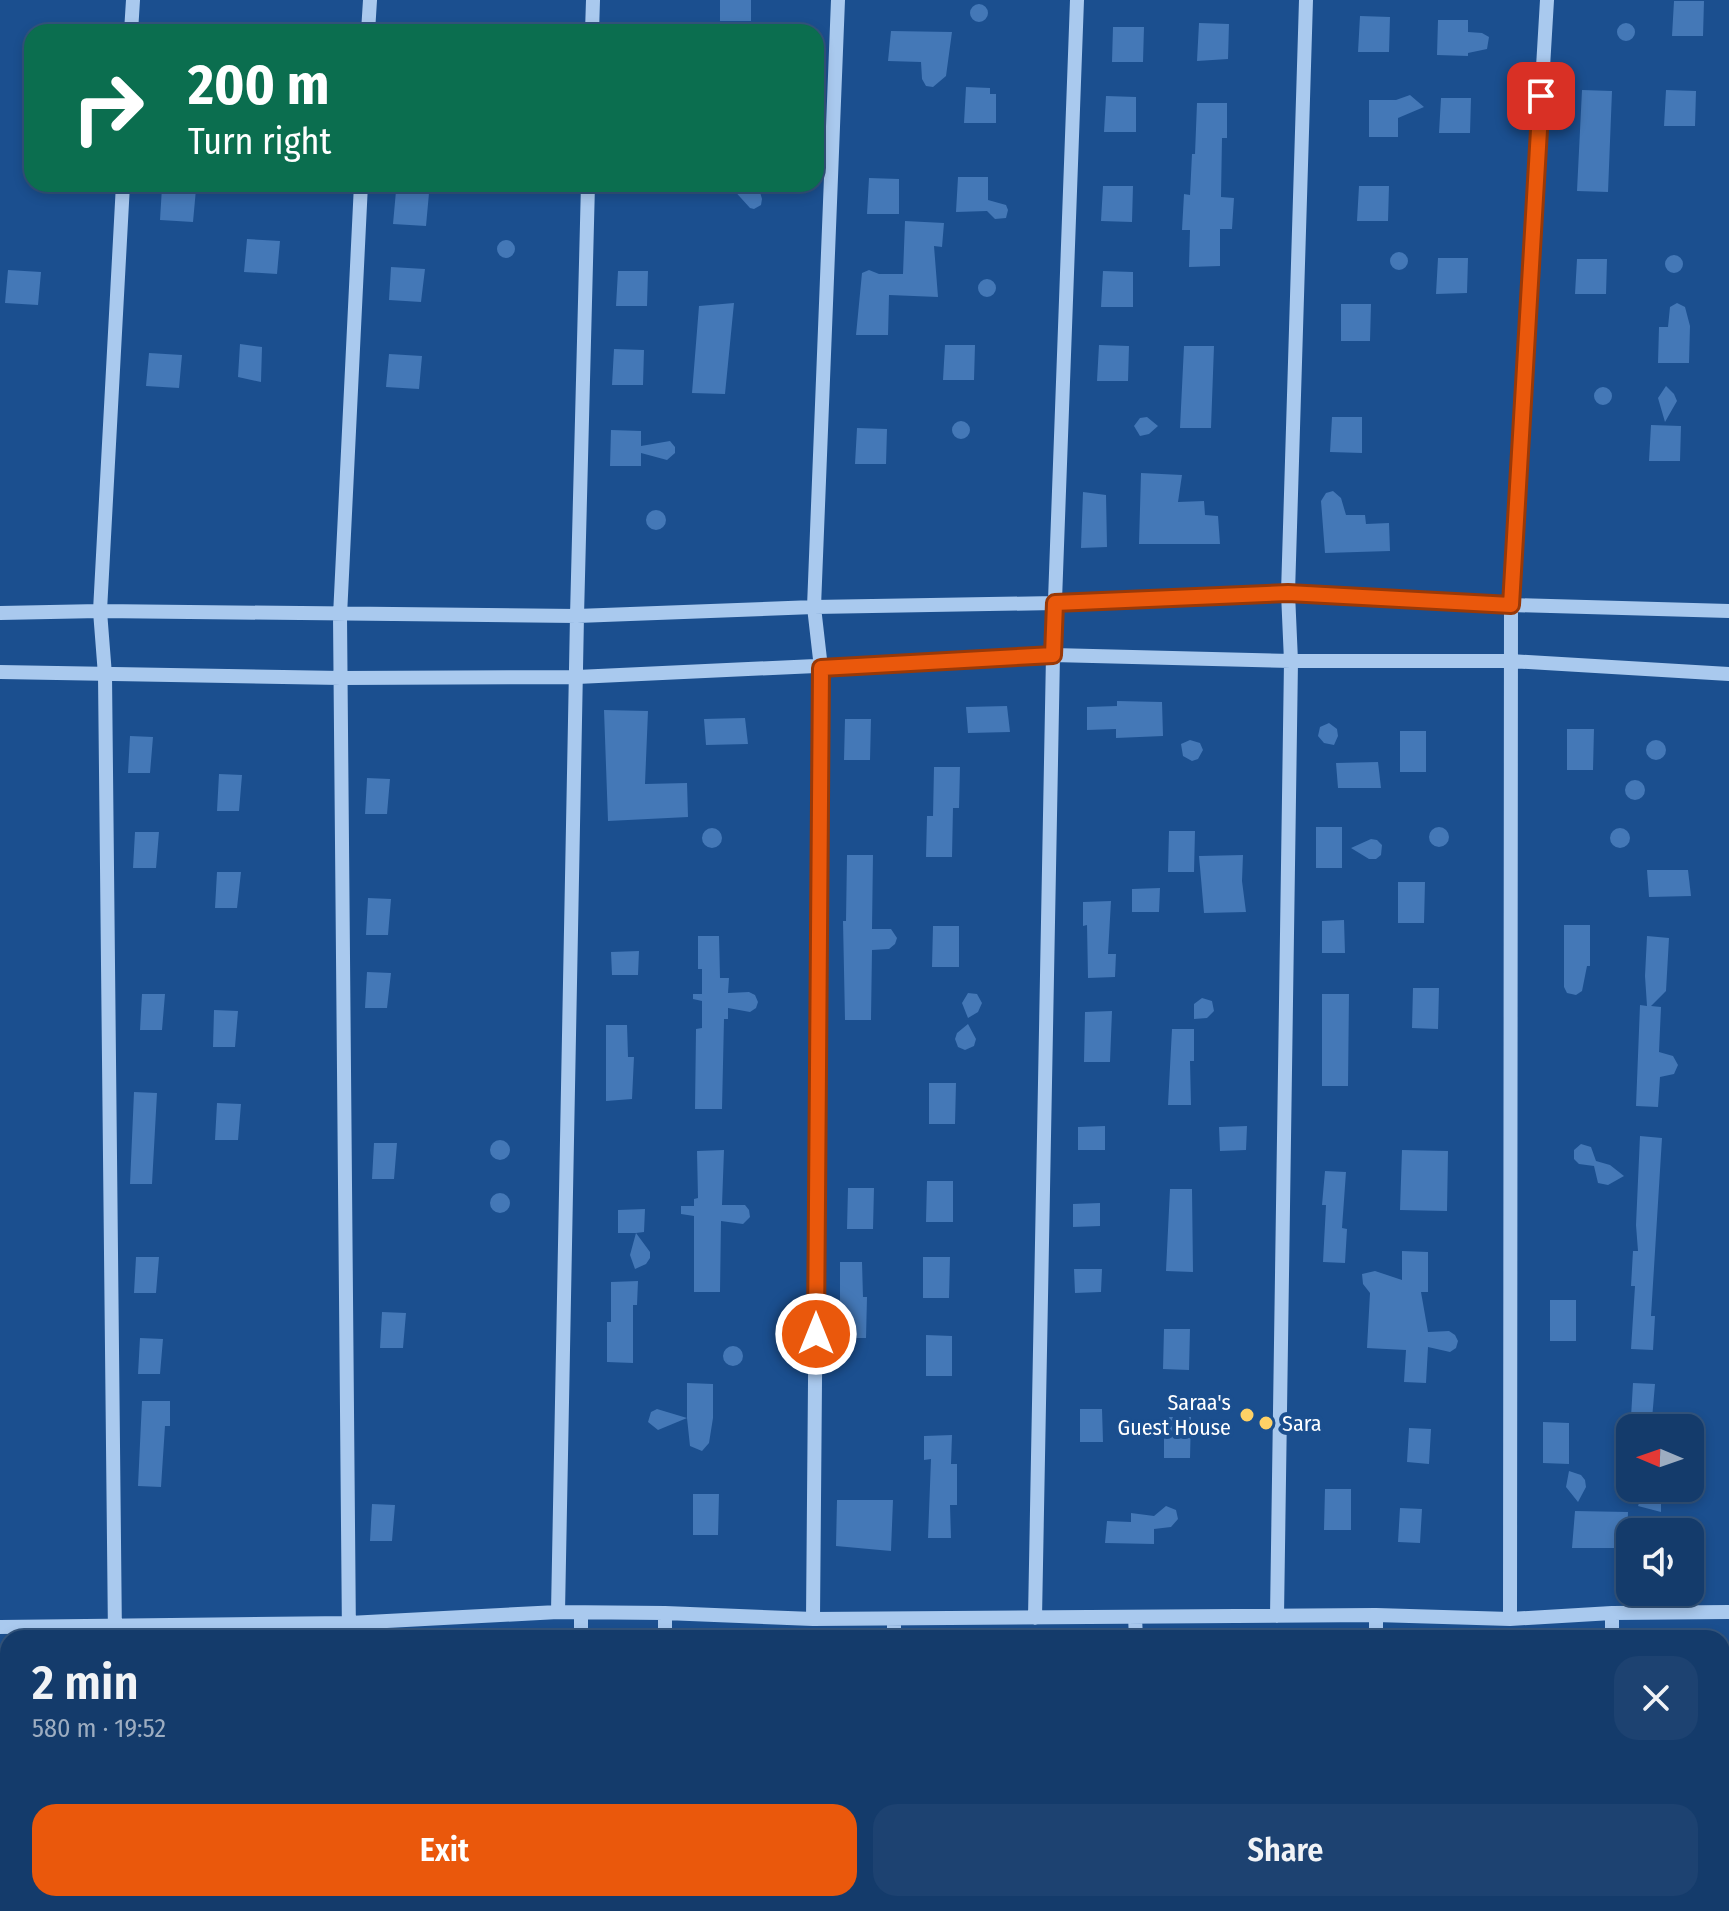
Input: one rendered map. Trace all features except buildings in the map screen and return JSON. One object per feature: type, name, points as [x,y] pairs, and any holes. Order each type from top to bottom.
[{"type":"street","points":[[132,24],[133,0]]},
{"type":"street","points":[[368,24],[370,0]]},
{"type":"street","points":[[592,24],[593,0]]},
{"type":"street","points":[[813,1619],[821,668],[814,607],[838,0]]},
{"type":"street","points":[[1035,1618],[1053,655],[1077,0]]},
{"type":"street","points":[[1277,1616],[1291,661],[1288,593],[1306,0]]},
{"type":"street","points":[[1510,1619],[1511,605],[1547,0]]},
{"type":"street","points":[[114,1630],[105,675],[100,611],[123,192]]},
{"type":"street","points":[[361,192],[340,616],[349,1630],[558,1612],[813,1619],[1376,1615],[1510,1619],[1612,1613],[1729,1612]]},
{"type":"street","points":[[558,1612],[588,192]]},
{"type":"street","points":[[0,613],[100,611],[340,616],[577,616],[814,607],[1055,603],[1288,593],[1511,605],[1729,611]]},
{"type":"street","points":[[0,672],[341,678],[577,677],[1053,655],[1291,661],[1510,661],[1729,674]]},
{"type":"street","points":[[581,1613],[581,1630]]},
{"type":"street","points":[[665,1613],[665,1630]]},
{"type":"street","points":[[1612,1613],[1612,1630]]},
{"type":"street","points":[[1376,1615],[1376,1630]]},
{"type":"street","points":[[1135,1617],[1136,1630]]},
{"type":"street","points":[[894,1619],[894,1630]]},
{"type":"street","points":[[0,1627],[86,1630]]},
{"type":"place","name":"Saraa's Guest House","points":[[1247,1415]]},
{"type":"place","name":"Sara","points":[[1266,1423]]},
{"type":"route","points":[[816,1334],[821,668],[1053,655],[1055,603],[1288,593],[1511,605],[1541,96]]}]
